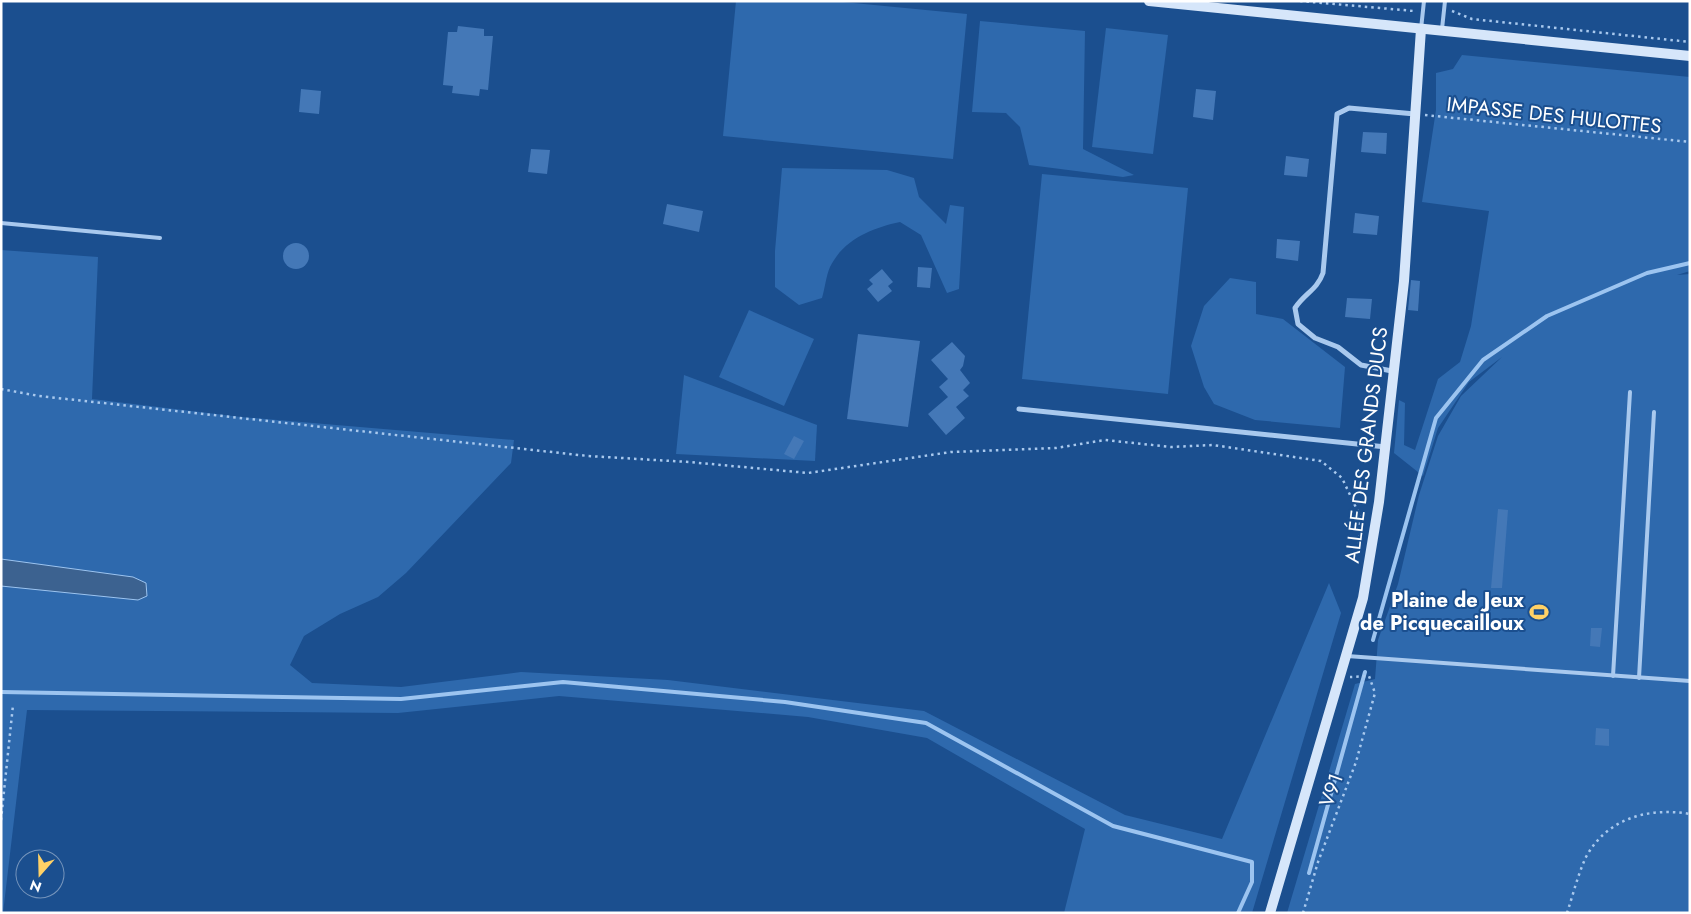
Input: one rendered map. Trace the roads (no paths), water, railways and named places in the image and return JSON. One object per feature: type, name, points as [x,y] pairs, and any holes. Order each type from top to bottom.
[{"type":"main road","points":[[1149,1],[1690,56]]},
{"type":"main road","name":"ALLÉE DES GRANDS DUCS","points":[[1270,913],[1366,579],[1386,447],[1392,371],[1404,280],[1421,29]]},
{"type":"street","points":[[1392,371],[1361,365],[1338,347],[1315,338],[1298,324],[1295,308],[1304,296],[1318,285],[1323,273],[1337,114],[1349,108],[1416,114]]},
{"type":"street","points":[[1019,409],[1386,447]]},
{"type":"lane","points":[[1421,29],[1424,1]]},
{"type":"lane","points":[[1442,31],[1445,1]]},
{"type":"lane","points":[[1,223],[160,238]]},
{"type":"lane","points":[[1614,676],[1630,392]]},
{"type":"lane","points":[[1639,678],[1654,412]]},
{"type":"lane","points":[[1345,655],[1690,681]]},
{"type":"waterway","points":[[1373,640],[1436,418],[1483,360],[1547,316],[1647,273],[1690,263]]},
{"type":"waterway","points":[[1309,873],[1365,672]]},
{"type":"waterway","points":[[1,692],[401,699],[563,682],[785,702],[926,723],[1113,826],[1252,862],[1252,882],[1238,913]]},
{"type":"place","name":"Plaine de Jeux de Picquecailloux","points":[[1539,612]]}]
